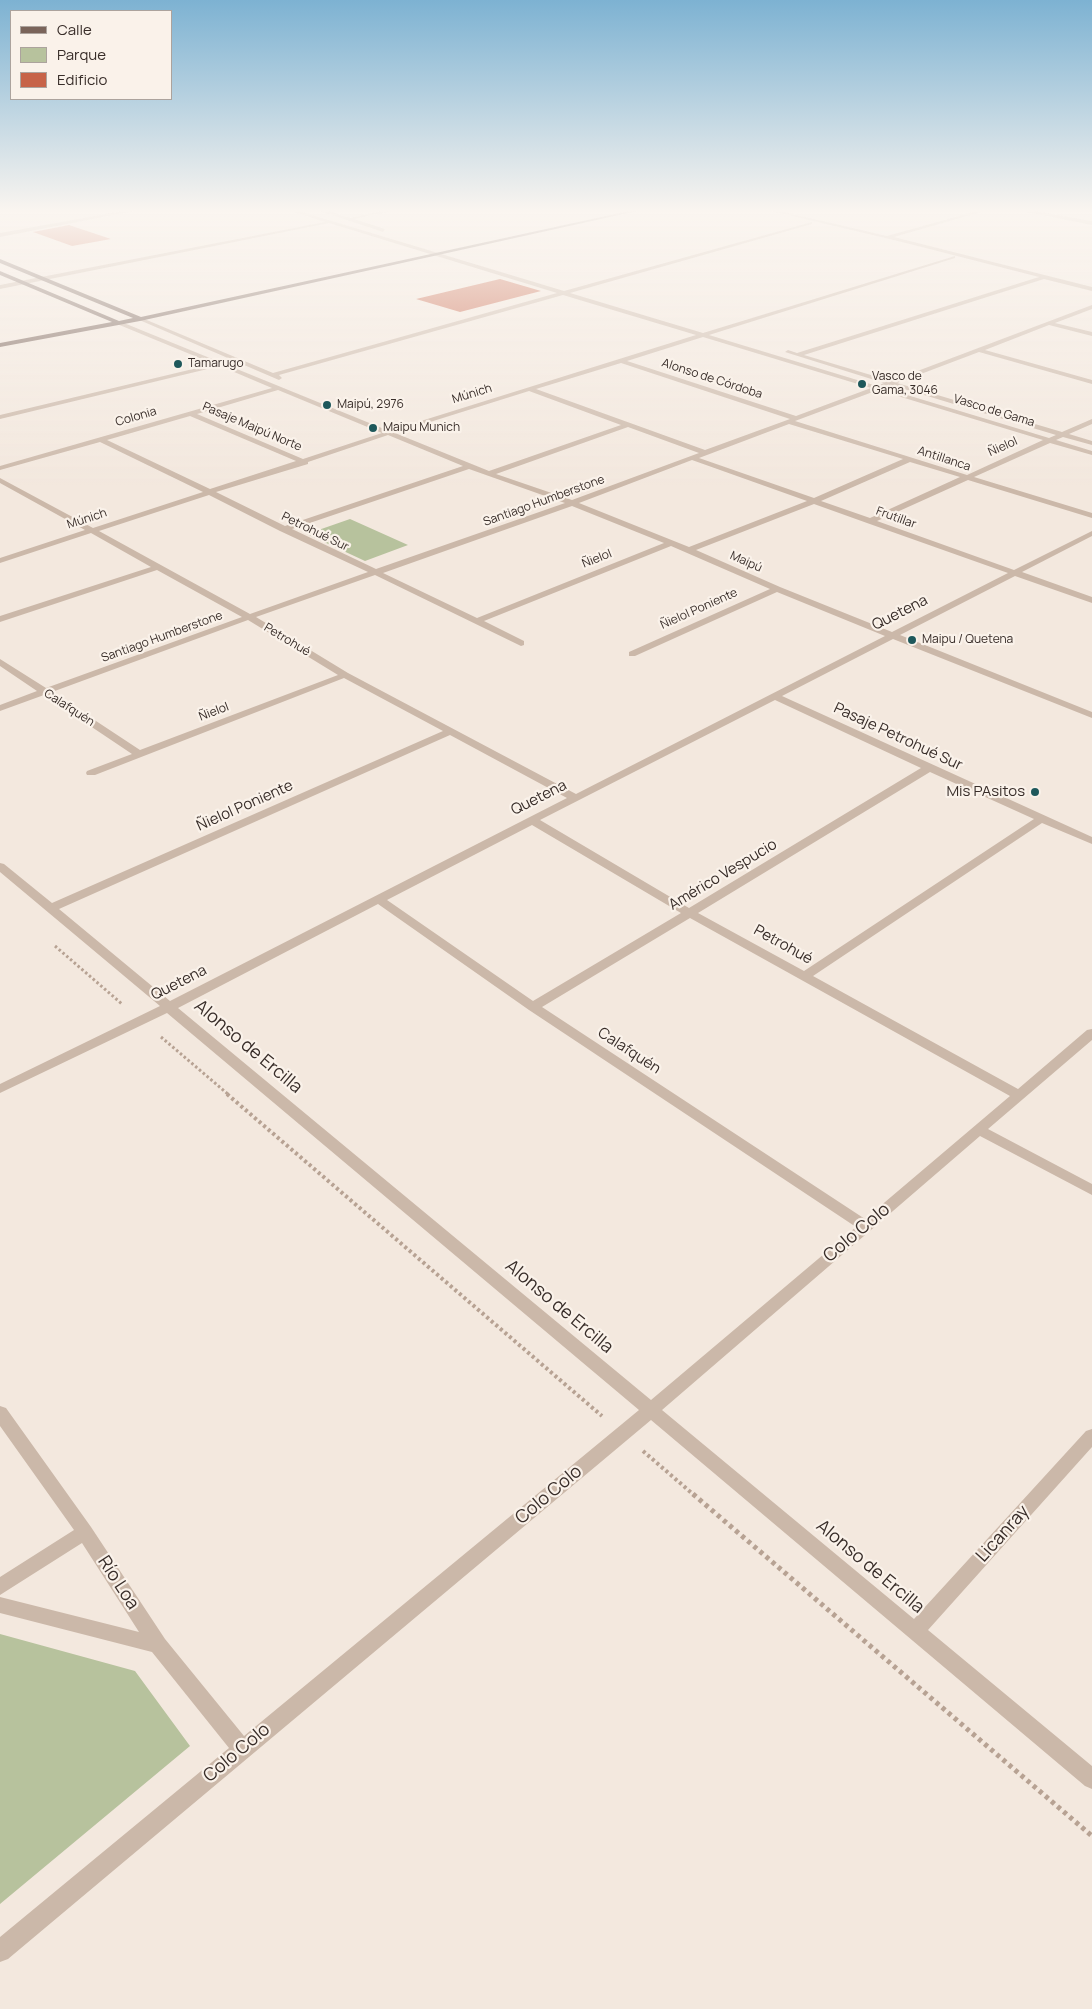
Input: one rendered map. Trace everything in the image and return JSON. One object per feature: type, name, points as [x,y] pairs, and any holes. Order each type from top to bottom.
[{"type":"main road","points":[[71,303],[119,323]]},
{"type":"main road","points":[[101,303],[140,319]]},
{"type":"main road","points":[[0,345],[216,303]]},
{"type":"street","points":[[273,375],[529,303]]},
{"type":"street","name":"Vasco de Gama","points":[[596,303],[1092,453]]},
{"type":"street","name":"Múnich","points":[[0,561],[305,462],[388,433],[804,303]]},
{"type":"street","points":[[796,354],[960,303]]},
{"type":"street","name":"Santiago Humberstone","points":[[0,708],[249,617],[572,503],[1092,307]]},
{"type":"street","points":[[140,319],[282,379]]},
{"type":"street","points":[[119,323],[388,433]]},
{"type":"street","points":[[1047,323],[1092,334]]},
{"type":"street","points":[[706,327],[733,336]]},
{"type":"street","name":"Vasco de Gama","points":[[778,349],[1092,443]]},
{"type":"street","points":[[980,350],[1092,382]]},
{"type":"street","name":"Alonso de Córdoba","points":[[619,360],[798,419]]},
{"type":"street","points":[[0,416],[218,365]]},
{"type":"street","name":"Colonia","points":[[0,468],[279,388]]},
{"type":"street","points":[[300,388],[388,433]]},
{"type":"street","points":[[530,389],[706,453]]},
{"type":"street","name":"Pasaje Maipú Norte","points":[[190,413],[305,462]]},
{"type":"street","name":"Ñielol","points":[[870,521],[1092,421]]},
{"type":"street","name":"Antillanca","points":[[790,422],[1092,516]]},
{"type":"street","points":[[489,474],[627,424]]},
{"type":"street","name":"Maipú","points":[[388,433],[489,474],[572,503],[688,550],[777,589],[1092,715]]},
{"type":"street","name":"Petrohué Sur","points":[[100,439],[522,643]]},
{"type":"street","name":"Frutillar","points":[[693,458],[1092,600]]},
{"type":"street","points":[[688,550],[814,501],[910,459]]},
{"type":"street","points":[[283,529],[470,466]]},
{"type":"street","name":"Petrohué","points":[[0,480],[249,617],[345,675],[575,798]]},
{"type":"street","name":"Quetena","points":[[0,1089],[169,1007],[1092,533]]},
{"type":"street","name":"Ñielol","points":[[477,621],[670,543]]},
{"type":"street","points":[[0,619],[158,567]]},
{"type":"street","name":"Ñielol Poniente","points":[[632,654],[777,589]]},
{"type":"street","name":"Calafquén","points":[[0,662],[139,754]]},
{"type":"street","name":"Ñielol","points":[[91,773],[345,675]]},
{"type":"street","name":"Pasaje Petrohué Sur","points":[[774,696],[1092,841]]},
{"type":"street","name":"Ñielol Poniente","points":[[51,908],[451,731]]},
{"type":"street","name":"Américo Vespucio","points":[[533,1008],[929,768]]},
{"type":"street","points":[[804,976],[1041,819]]},
{"type":"street","name":"Petrohué","points":[[532,820],[690,913],[1019,1096]]},
{"type":"street","name":"Alonso de Ercilla","points":[[0,866],[1092,1779]]},
{"type":"street","name":"Calafquén","points":[[378,899],[533,1008],[865,1226]]},
{"type":"street","name":"Colo Colo","points":[[0,1951],[651,1410],[1092,1033]]},
{"type":"street","points":[[979,1130],[1092,1190]]},
{"type":"street","name":"Río Loa","points":[[0,1413],[85,1532],[158,1645],[242,1749]]},
{"type":"street","name":"Licanray","points":[[915,1631],[1092,1436]]},
{"type":"street","points":[[0,1586],[85,1532]]},
{"type":"street","points":[[0,1605],[158,1645]]},
{"type":"path","points":[[52,944],[1092,1836]]},
{"type":"green space","points":[[350,519],[408,545],[365,561],[307,534]]},
{"type":"green space","points":[[0,1634],[135,1671],[190,1746],[0,1904]]},
{"type":"building","points":[[429,303],[496,303],[460,312]]},
{"type":"place","name":"Tamarugo","points":[[178,364]]},
{"type":"place","name":"Vasco de Gama, 3046","points":[[862,384]]},
{"type":"place","name":"Maipú, 2976","points":[[327,405]]},
{"type":"place","name":"Maipu Munich","points":[[373,428]]},
{"type":"place","name":"Maipu / Quetena","points":[[912,640]]},
{"type":"place","name":"Mis PAsitos","points":[[1035,792]]}]
